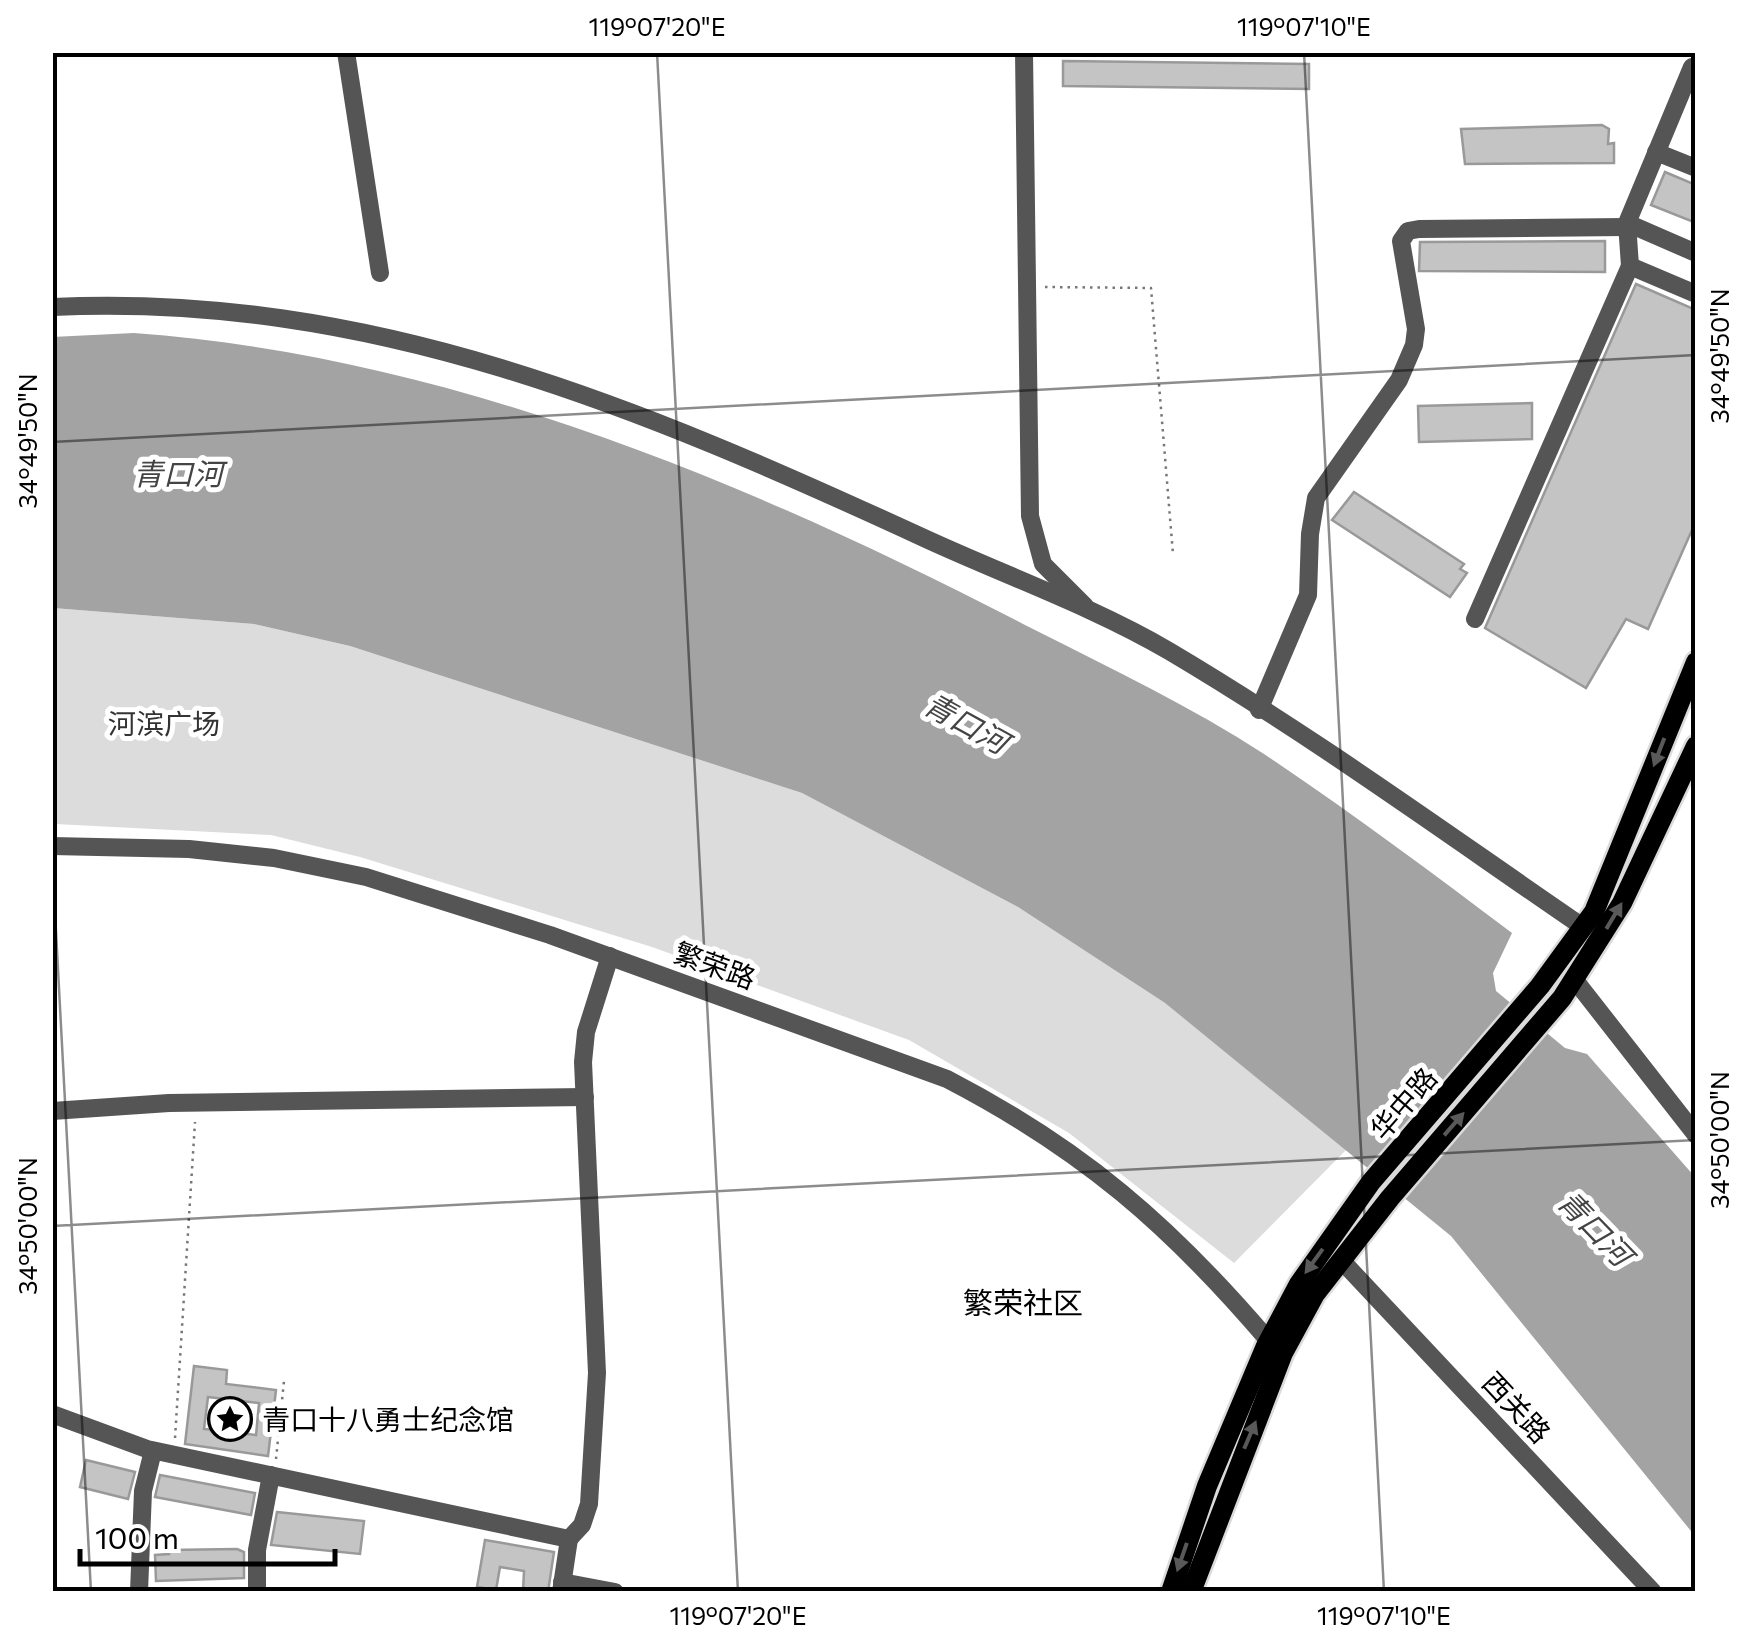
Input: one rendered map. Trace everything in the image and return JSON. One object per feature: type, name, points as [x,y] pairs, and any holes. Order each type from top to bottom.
[{"type":"main road","name":"华中路","points":[[1171,1592],[1208,1486],[1268,1340],[1298,1284],[1371,1182],[1540,986],[1584,927],[1602,898],[1696,662]]},
{"type":"main road","name":"华中路","points":[[1191,1592],[1283,1354],[1315,1294],[1390,1198],[1562,998],[1622,903],[1696,746]]},
{"type":"street","points":[[346,52],[380,273]]},
{"type":"street","points":[[1024,52],[1034,542],[1043,564],[1096,616]]},
{"type":"street","points":[[1475,619],[1630,266],[1626,225],[1696,68]]},
{"type":"street","points":[[1656,152],[1696,168]]},
{"type":"street","points":[[1259,710],[1308,595],[1310,534],[1316,498],[1398,380],[1414,345],[1412,299],[1399,252],[1408,232],[1626,225],[1696,252]]},
{"type":"street","points":[[1630,266],[1696,294]]},
{"type":"street","points":[[52,307],[158,306],[237,312],[480,358],[720,444],[1170,652],[1584,927]]},
{"type":"street","name":"繁荣路","points":[[52,846],[189,849],[330,868],[610,956],[946,1079],[1004,1109],[1158,1220],[1203,1264],[1268,1340]]},
{"type":"street","points":[[610,956],[586,1032],[597,1373],[589,1504],[582,1524],[569,1539],[562,1587],[614,1592]]},
{"type":"street","points":[[1574,978],[1694,1131]]},
{"type":"street","points":[[52,1112],[195,1103],[586,1097]]},
{"type":"street","name":"西关路","points":[[1341,1260],[1653,1592]]},
{"type":"street","points":[[52,1414],[152,1450],[569,1539]]},
{"type":"street","points":[[139,1592],[144,1490],[152,1450]]},
{"type":"street","points":[[257,1592],[257,1550],[273,1475]]},
{"type":"path","points":[[1026,287],[1151,288],[1156,303],[1172,554]]},
{"type":"path","points":[[174,1455],[196,1170],[195,1103]]},
{"type":"path","points":[[273,1475],[284,1381]]},
{"type":"green space","name":"河滨广场","points":[[52,608],[254,624],[350,646],[802,793],[1018,907],[1165,1003],[1347,1149],[1234,1263],[1069,1133],[909,1040],[652,947],[360,857],[271,835],[55,824]]},
{"type":"water","name":"青口河","points":[[134,333],[252,346],[369,369],[485,399],[711,478],[929,577],[1209,720],[1327,797],[1512,933],[1493,973],[1496,991],[1565,1048],[1587,1054],[1695,1177],[1695,1536],[1451,1236],[1165,1003],[1018,907],[802,793],[350,646],[254,624],[53,608],[52,337]]},
{"type":"building","points":[[1063,61],[1309,64],[1309,89],[1063,86]]},
{"type":"building","points":[[1602,125],[1609,129],[1608,144],[1614,143],[1614,163],[1465,164],[1461,129]]},
{"type":"building","points":[[1665,172],[1696,185],[1696,223],[1651,205]]},
{"type":"building","points":[[1605,241],[1605,272],[1419,271],[1420,242]]},
{"type":"building","points":[[1636,284],[1696,310],[1696,521],[1648,629],[1626,619],[1586,688],[1485,628]]},
{"type":"building","points":[[1532,403],[1532,439],[1419,442],[1418,406]]},
{"type":"building","points":[[1354,492],[1464,564],[1460,569],[1467,573],[1450,597],[1332,520]]},
{"type":"building","points":[[194,1366],[227,1370],[226,1384],[276,1390],[268,1456],[185,1444]],"holes":[[[208,1397],[259,1403],[256,1435],[204,1429]]]},
{"type":"building","points":[[86,1460],[135,1472],[128,1499],[80,1487]]},
{"type":"building","points":[[160,1475],[255,1493],[251,1515],[155,1497]]},
{"type":"building","points":[[277,1512],[364,1521],[360,1554],[271,1545]]},
{"type":"building","points":[[485,1540],[554,1552],[548,1592],[523,1592],[524,1571],[500,1567],[496,1590],[477,1587]]},
{"type":"building","points":[[169,1550],[244,1552],[244,1578],[156,1581],[155,1555],[169,1554]]},
{"type":"place","name":"青口十八勇士纪念馆","points":[[230,1419]]},
{"type":"district","name":"繁荣社区","points":[[1023,1301]]}]
